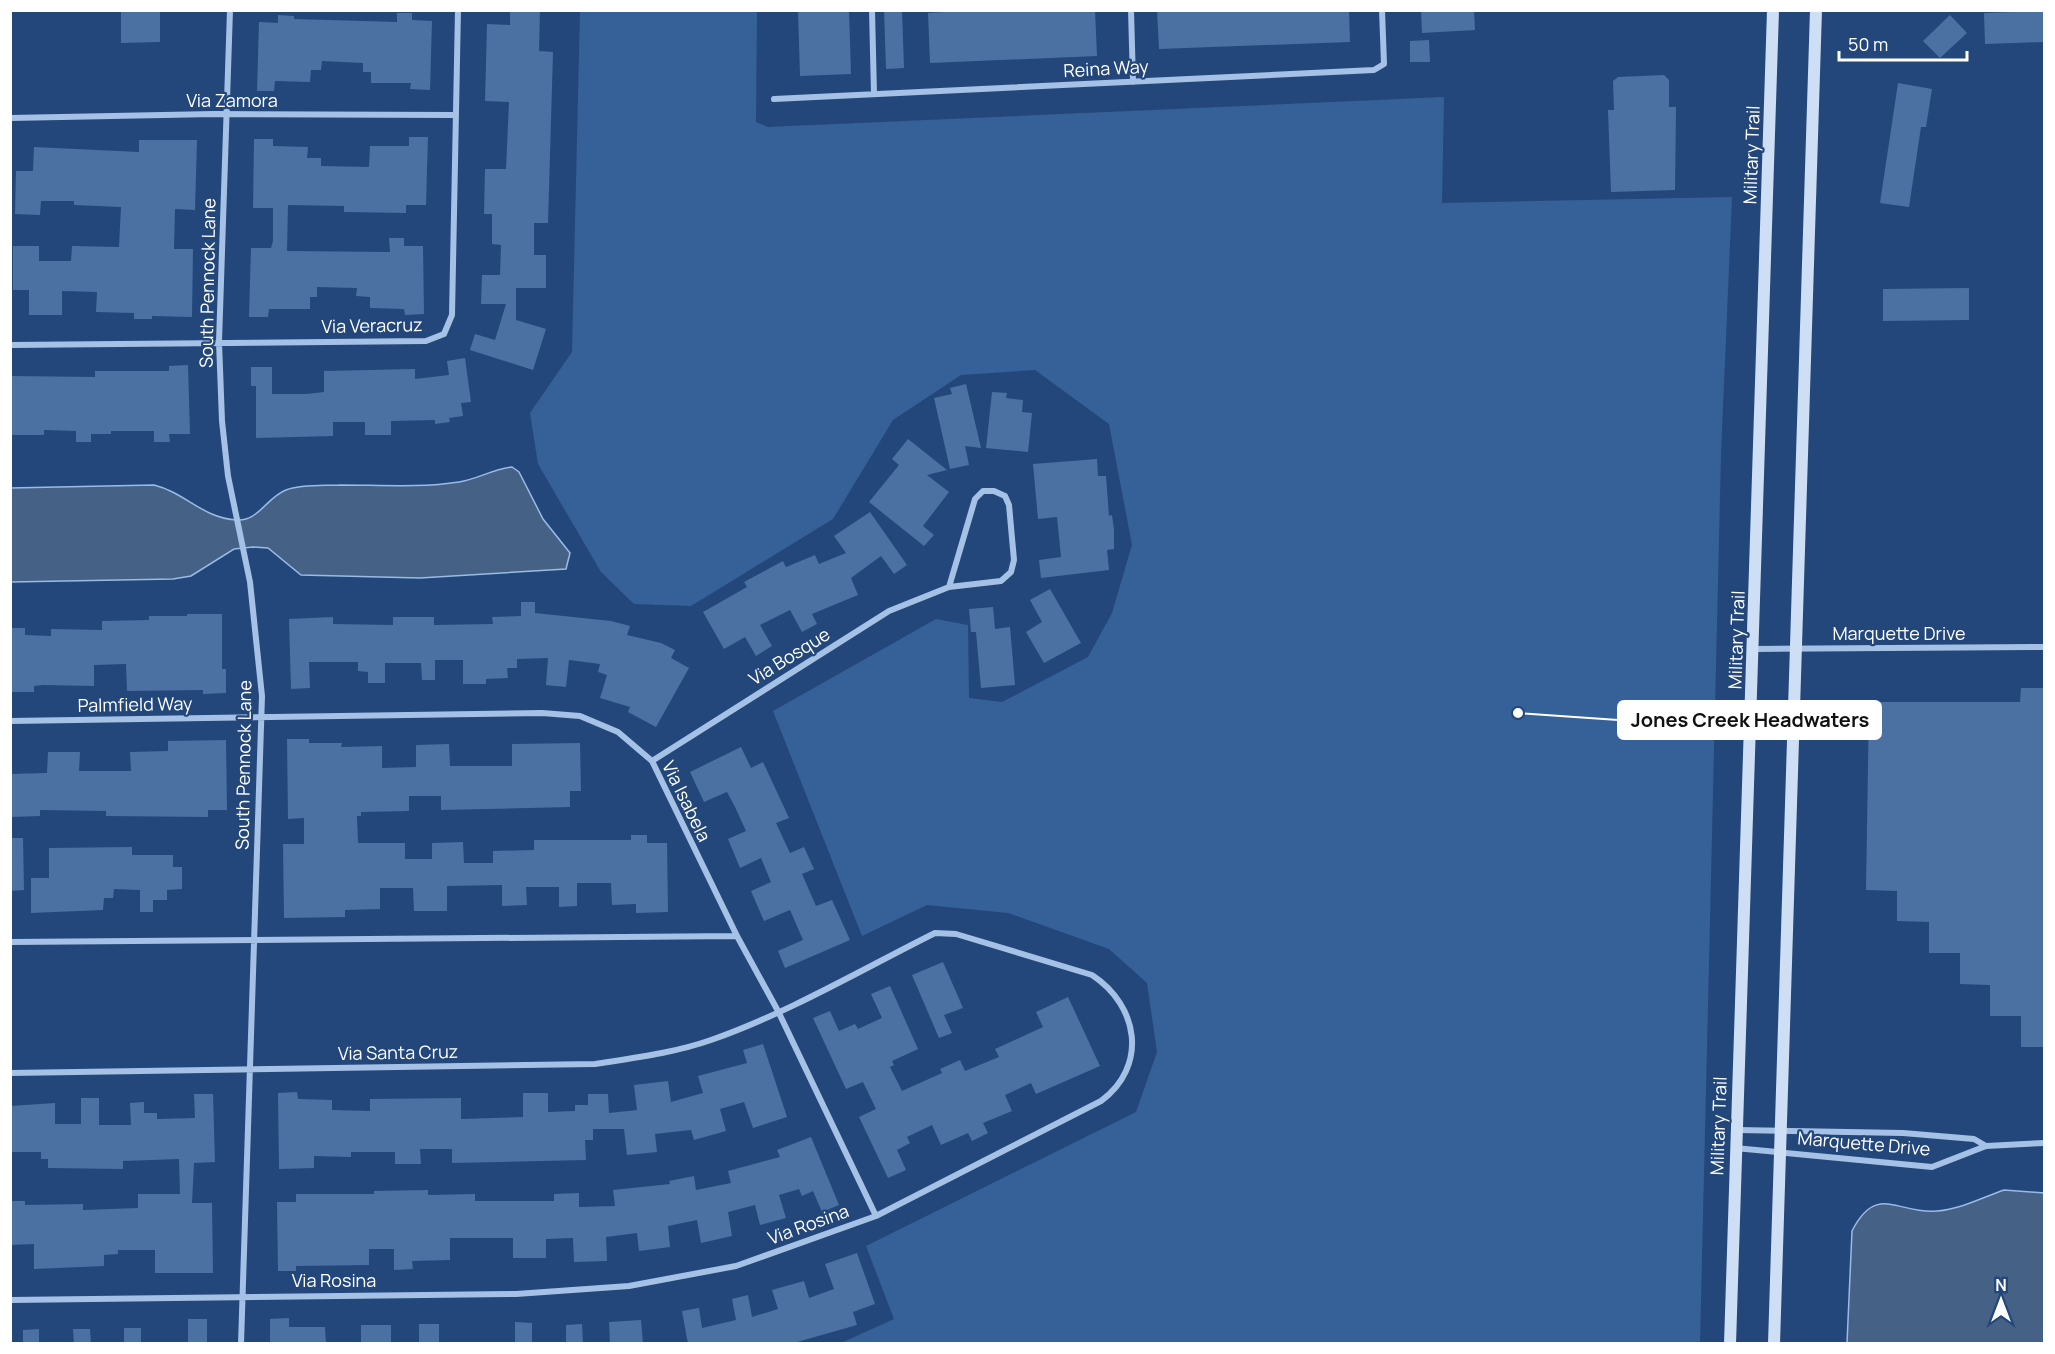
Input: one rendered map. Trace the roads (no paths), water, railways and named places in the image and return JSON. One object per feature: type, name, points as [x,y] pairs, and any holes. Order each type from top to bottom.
[{"type":"main road","name":"Military Trail","points":[[1730,1344],[1773,10]]},
{"type":"main road","points":[[1774,1344],[1816,10]]},
{"type":"street","name":"South Pennock Lane","points":[[230,10],[219,342],[228,476],[250,582],[261,696],[241,1344]]},
{"type":"street","name":"Via Veracruz","points":[[10,345],[426,341],[444,334],[452,315],[454,115],[458,10]]},
{"type":"street","points":[[872,10],[874,94]]},
{"type":"street","points":[[1131,10],[1133,82]]},
{"type":"street","name":"Reina Way","points":[[774,99],[1374,70],[1384,64],[1382,10]]},
{"type":"street","name":"Via Zamora","points":[[10,118],[226,114],[454,115]]},
{"type":"street","name":"Via Bosque","points":[[652,761],[889,611],[948,587],[1001,581],[1011,572],[1014,560],[1009,505],[1005,496],[994,491],[983,491],[975,499],[948,587]]},
{"type":"street","name":"Marquette Drive","points":[[1754,649],[2044,647]]},
{"type":"street","name":"Via Isabela","points":[[261,718],[542,713],[580,716],[618,732],[652,761],[737,936],[778,1011],[876,1216]]},
{"type":"street","name":"Palmfield Way","points":[[10,721],[261,718]]},
{"type":"street","name":"Via Rosina","points":[[10,1300],[516,1294],[628,1286],[736,1266],[876,1216],[1101,1101],[1116,1090],[1130,1061],[1132,1030],[1124,1004],[1108,985],[1092,975],[956,934],[935,933],[778,1011]]},
{"type":"street","points":[[10,942],[737,936]]},
{"type":"street","name":"Via Santa Cruz","points":[[10,1073],[595,1064],[663,1053],[711,1040],[778,1011]]},
{"type":"street","name":"Marquette Drive","points":[[1736,1130],[1903,1133],[1974,1139],[1986,1146]]},
{"type":"street","name":"Marquette Drive","points":[[1735,1148],[1779,1150],[1932,1167],[1986,1146],[2044,1143]]},
{"type":"place","name":"Jones Creek Headwaters","points":[[1518,713]]}]
